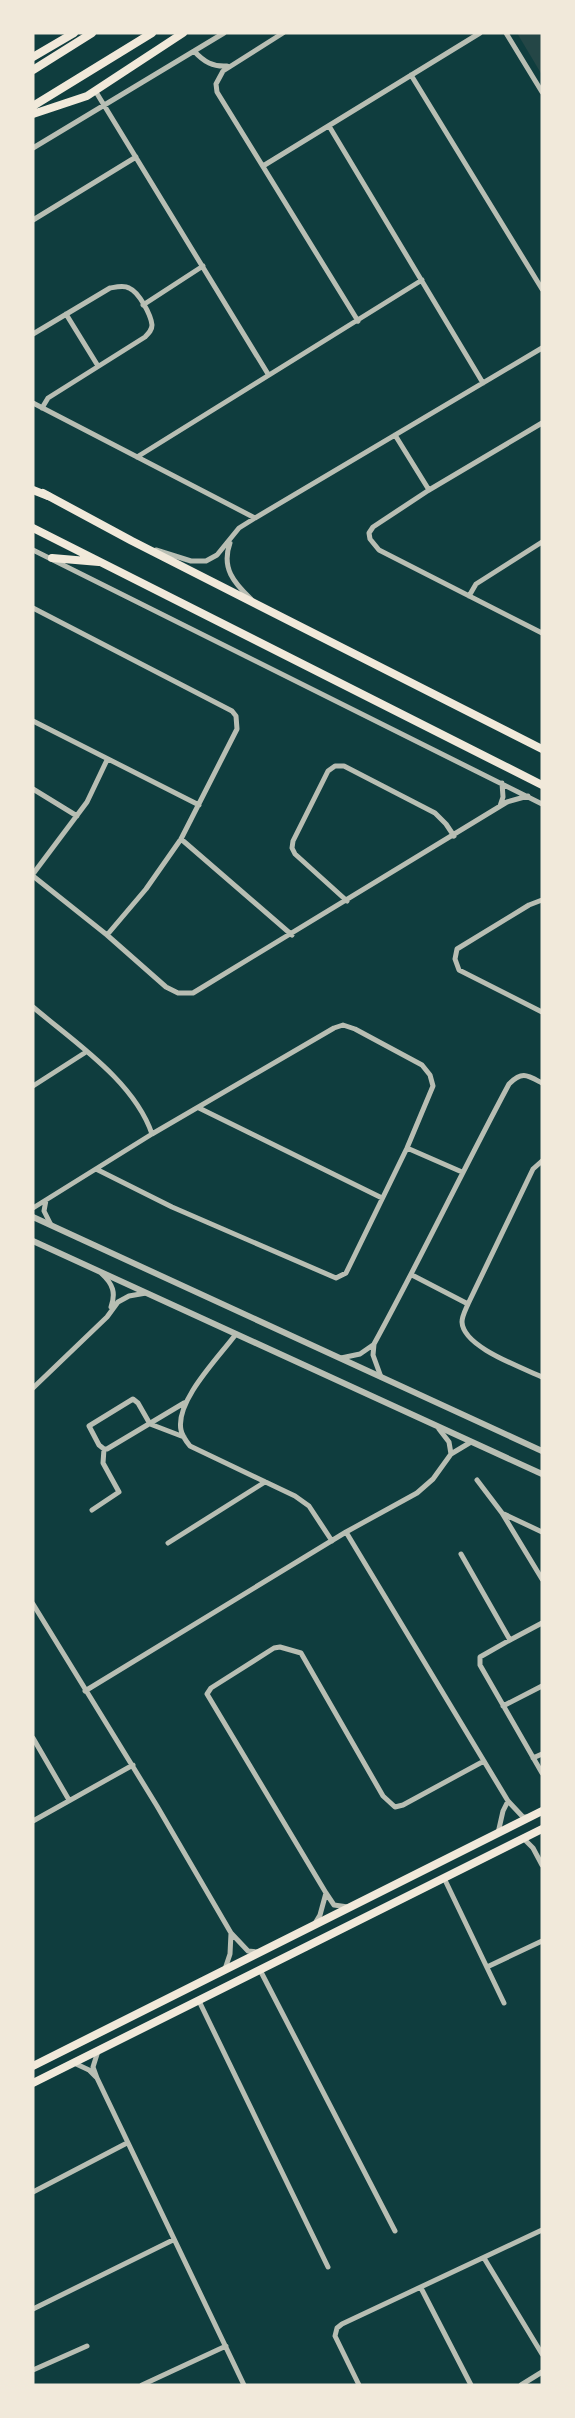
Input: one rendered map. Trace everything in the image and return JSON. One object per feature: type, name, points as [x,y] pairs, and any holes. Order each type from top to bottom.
[{"type":"main road","points":[[33,57],[74,33]]},
{"type":"main road","points":[[33,70],[92,33]]},
{"type":"main road","points":[[33,105],[152,33]]},
{"type":"main road","points":[[33,114],[72,103],[96,92],[183,33]]},
{"type":"main road","points":[[33,489],[258,606],[542,749]]},
{"type":"main road","points":[[33,528],[105,562],[542,784]]},
{"type":"main road","points":[[52,558],[105,562]]},
{"type":"main road","points":[[33,2066],[542,1811]]},
{"type":"main road","points":[[33,2084],[542,1829]]},
{"type":"street","points":[[33,148],[224,33]]},
{"type":"street","points":[[283,33],[229,65],[218,77],[217,92],[358,321]]},
{"type":"street","points":[[263,166],[480,33]]},
{"type":"street","points":[[506,33],[542,92]]},
{"type":"street","points":[[194,51],[209,64],[219,67],[229,65]]},
{"type":"street","points":[[411,75],[542,289]]},
{"type":"street","points":[[96,92],[268,374]]},
{"type":"street","points":[[329,126],[483,383]]},
{"type":"street","points":[[33,220],[136,157]]},
{"type":"street","points":[[143,304],[203,266]]},
{"type":"street","points":[[137,457],[422,280]]},
{"type":"street","points":[[33,334],[110,288],[117,287],[129,288],[143,304],[150,320],[151,331],[145,337],[48,398],[42,408]]},
{"type":"street","points":[[66,314],[98,366]]},
{"type":"street","points":[[132,541],[191,561],[206,561],[217,555],[239,528],[542,348]]},
{"type":"street","points":[[33,404],[255,518]]},
{"type":"street","points":[[542,423],[429,490],[373,527],[369,533],[370,539],[379,550],[542,633]]},
{"type":"street","points":[[395,435],[429,490]]},
{"type":"street","points":[[230,541],[227,561],[231,578],[258,606]]},
{"type":"street","points":[[469,596],[476,584],[542,542]]},
{"type":"street","points":[[33,550],[542,804]]},
{"type":"street","points":[[33,608],[232,711],[236,716],[237,729],[181,839],[146,889],[107,935]]},
{"type":"street","points":[[33,721],[199,805]]},
{"type":"street","points":[[107,760],[92,793],[33,875],[166,987],[178,993],[193,993],[292,935],[500,806],[513,799],[528,796]]},
{"type":"street","points":[[347,901],[295,854],[292,848],[293,840],[328,771],[335,766],[344,766],[435,813],[454,836]]},
{"type":"street","points":[[500,806],[503,797],[502,783]]},
{"type":"street","points":[[33,789],[77,816]]},
{"type":"street","points":[[181,839],[292,935]]},
{"type":"street","points":[[542,900],[529,905],[457,949],[454,960],[459,970],[542,1012]]},
{"type":"street","points":[[33,1007],[128,1091],[147,1119],[152,1134]]},
{"type":"street","points":[[33,1208],[152,1134],[334,1028],[344,1025],[355,1029],[422,1065],[430,1075],[433,1086],[407,1148],[346,1273],[336,1278],[172,1207],[96,1169]]},
{"type":"street","points":[[33,1086],[86,1052]]},
{"type":"street","points":[[381,1377],[373,1355],[375,1344],[509,1084],[516,1076],[527,1075],[542,1083]]},
{"type":"street","points":[[199,1108],[382,1198]]},
{"type":"street","points":[[407,1148],[462,1172]]},
{"type":"street","points":[[542,1161],[533,1169],[462,1321],[465,1334],[474,1344],[542,1377]]},
{"type":"street","points":[[46,1200],[44,1210],[51,1225]]},
{"type":"street","points":[[33,1217],[542,1451]]},
{"type":"street","points":[[33,1241],[542,1474]]},
{"type":"street","points":[[98,1271],[111,1282],[114,1293],[107,1317]]},
{"type":"street","points":[[412,1275],[468,1304]]},
{"type":"street","points":[[33,1388],[107,1317],[123,1298],[146,1293]]},
{"type":"street","points":[[104,1449],[184,1403],[236,1334]]},
{"type":"street","points":[[341,1358],[360,1354],[375,1344]]},
{"type":"street","points":[[104,1449],[99,1445],[89,1426],[133,1399],[138,1402],[150,1424],[184,1437]]},
{"type":"street","points":[[184,1403],[181,1430],[190,1446],[295,1496],[309,1506],[332,1541]]},
{"type":"street","points":[[439,1428],[449,1442],[451,1454]]},
{"type":"street","points":[[85,1691],[426,1486],[451,1454],[471,1442]]},
{"type":"street","points":[[92,1510],[119,1492],[104,1463],[104,1449]]},
{"type":"street","points":[[477,1480],[502,1513],[542,1579]]},
{"type":"street","points":[[168,1543],[265,1482]]},
{"type":"street","points":[[502,1513],[542,1532]]},
{"type":"street","points":[[346,1532],[508,1801],[523,1817],[529,1818]]},
{"type":"street","points":[[461,1554],[510,1640]]},
{"type":"street","points":[[33,1604],[133,1765],[231,1933],[248,1951],[260,1952]]},
{"type":"street","points":[[542,1623],[484,1654],[479,1660],[542,1773]]},
{"type":"street","points":[[350,1907],[334,1905],[326,1893],[207,1694],[215,1684],[274,1648],[280,1647],[302,1653],[383,1796],[395,1807],[403,1805],[484,1761]]},
{"type":"street","points":[[503,1706],[542,1686]]},
{"type":"street","points":[[33,1738],[69,1800]]},
{"type":"street","points":[[533,1758],[542,1754]]},
{"type":"street","points":[[33,1821],[133,1765]]},
{"type":"street","points":[[498,1833],[508,1801]]},
{"type":"street","points":[[533,1834],[533,1848]]},
{"type":"street","points":[[524,1839],[533,1848],[542,1865]]},
{"type":"street","points":[[444,1878],[504,2002]]},
{"type":"street","points":[[314,1926],[320,1915],[326,1893]]},
{"type":"street","points":[[223,1972],[229,1960],[231,1933]]},
{"type":"street","points":[[487,1966],[542,1941]]},
{"type":"street","points":[[260,1970],[395,2231]]},
{"type":"street","points":[[199,2001],[328,2267]]},
{"type":"street","points":[[98,2051],[93,2067],[97,2078],[244,2385]]},
{"type":"street","points":[[74,2063],[89,2070],[97,2078]]},
{"type":"street","points":[[33,2192],[127,2144]]},
{"type":"street","points":[[359,2385],[335,2336],[337,2328],[542,2230]]},
{"type":"street","points":[[33,2309],[173,2240]]},
{"type":"street","points":[[484,2258],[542,2354]]},
{"type":"street","points":[[421,2288],[471,2385]]},
{"type":"street","points":[[33,2370],[87,2346]]},
{"type":"street","points":[[142,2385],[226,2346]]},
{"type":"street","points":[[521,2385],[542,2372]]},
{"type":"shaded area","points":[[517,33],[542,33],[542,75]]}]
